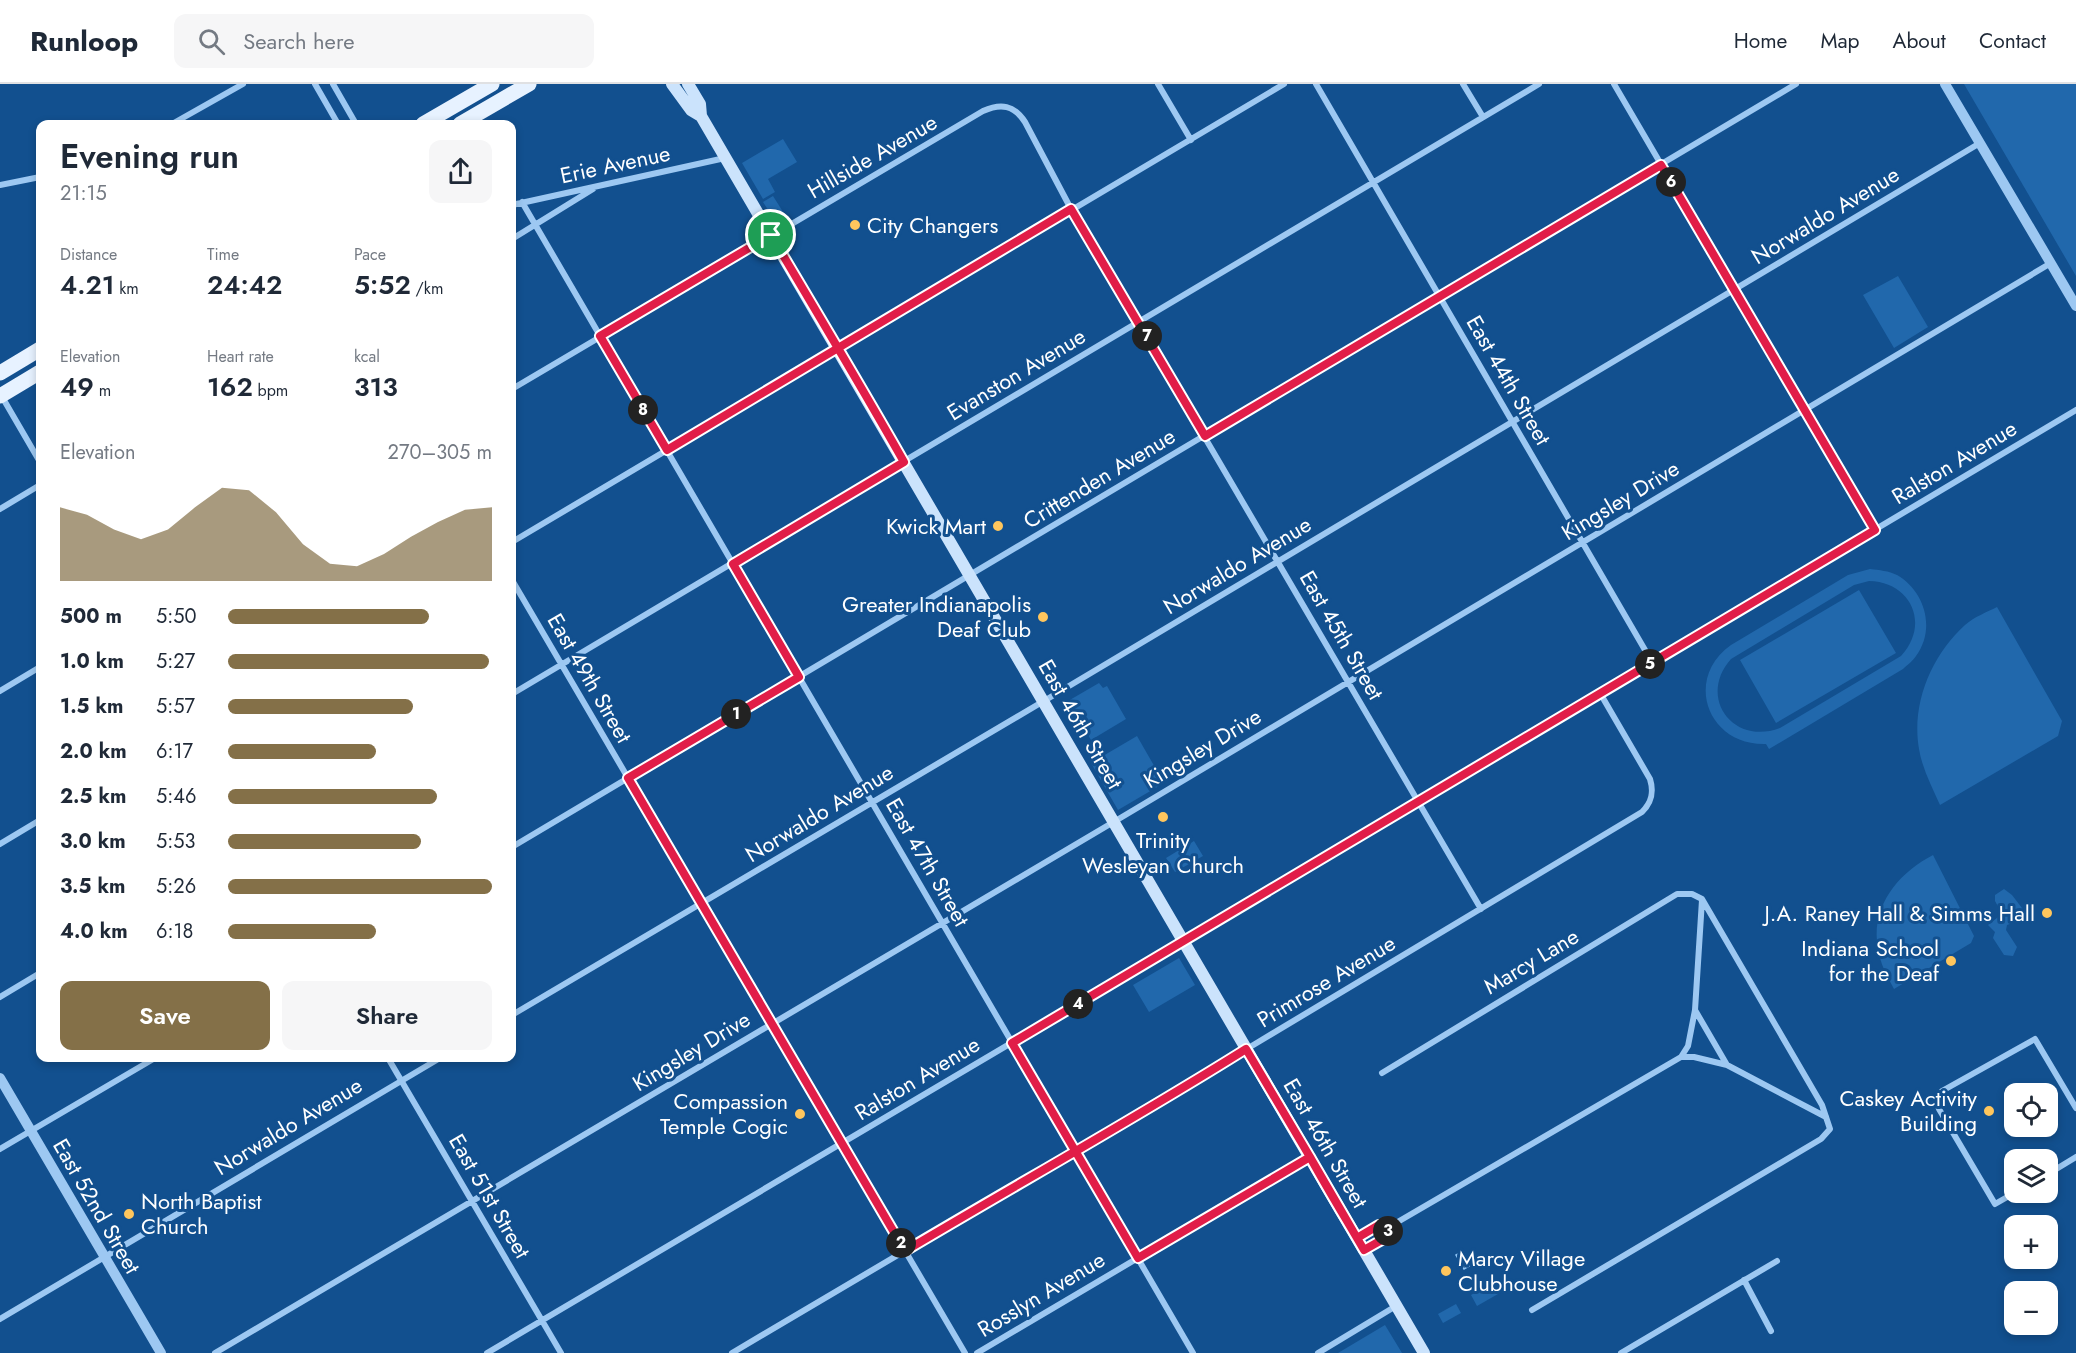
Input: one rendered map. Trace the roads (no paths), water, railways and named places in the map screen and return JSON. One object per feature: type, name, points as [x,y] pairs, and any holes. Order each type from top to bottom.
[{"type":"main road","points":[[430,120],[492,84]]},
{"type":"main road","points":[[467,120],[529,84]]},
{"type":"main road","name":"East 46th Street","points":[[672,84],[691,110],[701,116]]},
{"type":"main road","name":"East 46th Street","points":[[688,84],[700,104],[701,116],[1424,1353]]},
{"type":"main road","points":[[0,373],[36,351]]},
{"type":"main road","points":[[0,394],[36,374]]},
{"type":"street","points":[[179,120],[243,84]]},
{"type":"street","points":[[315,84],[336,120]]},
{"type":"street","points":[[333,84],[354,120]]},
{"type":"street","points":[[1158,84],[1191,140]]},
{"type":"street","points":[[516,540],[1284,84]]},
{"type":"street","name":"East 44th Street","points":[[1316,84],[1652,662]]},
{"type":"street","points":[[1463,84],[1483,117]]},
{"type":"street","name":"Evanston Avenue","points":[[516,692],[1539,84]]},
{"type":"street","points":[[1614,84],[1875,530]]},
{"type":"street","name":"Crittenden Avenue","points":[[516,845],[1796,84]]},
{"type":"street","points":[[1945,84],[2076,306]]},
{"type":"street","name":"Hillside Avenue","points":[[516,387],[984,111],[995,106],[1004,106]]},
{"type":"street","name":"East 45th Street","points":[[1004,106],[1016,112],[1025,122],[1071,209],[1481,909]]},
{"type":"street","name":"Norwaldo Avenue","points":[[516,1013],[1980,143]]},
{"type":"street","name":"Erie Avenue","points":[[516,204],[597,188],[726,158]]},
{"type":"street","points":[[0,185],[36,178]]},
{"type":"street","points":[[516,237],[597,188]]},
{"type":"street","name":"East 47th Street","points":[[522,202],[1193,1353]]},
{"type":"street","name":"Kingsley Drive","points":[[215,1353],[1114,822],[2051,263]]},
{"type":"street","points":[[0,394],[36,455]]},
{"type":"street","name":"Ralston Avenue","points":[[487,1353],[1184,942],[2076,410]]},
{"type":"street","points":[[0,509],[36,487]]},
{"type":"street","name":"East 49th Street","points":[[516,587],[965,1353]]},
{"type":"street","points":[[0,691],[36,669]]},
{"type":"street","name":"Primrose Avenue","points":[[732,1353],[1639,815],[1647,807],[1651,797],[1650,779],[1600,693]]},
{"type":"street","points":[[0,844],[36,822]]},
{"type":"street","name":"Marcy Lane","points":[[1382,1072],[1677,894],[1692,894],[1702,899]]},
{"type":"street","points":[[1357,1238],[1379,1225],[1389,1227],[1681,1057],[1688,1046],[1695,1010],[1702,899]]},
{"type":"street","points":[[1532,1310],[1821,1139],[1830,1129],[1822,1106],[1702,899]]},
{"type":"street","points":[[0,997],[36,975]]},
{"type":"street","points":[[1695,1010],[1727,1065]]},
{"type":"street","points":[[2004,1199],[1995,1204],[1939,1109],[1937,1102],[1942,1091],[2035,1039],[2076,1108]]},
{"type":"street","points":[[1681,1057],[1694,1057],[1727,1065],[1826,1117]]},
{"type":"street","points":[[0,1149],[148,1062]]},
{"type":"street","name":"East 51st Street","points":[[390,1062],[561,1353]]},
{"type":"street","name":"Norwaldo Avenue","points":[[0,1319],[433,1062]]},
{"type":"street","name":"East 52nd Street","points":[[0,1078],[161,1353]]},
{"type":"street","name":"Rosslyn Avenue","points":[[977,1353],[1310,1157]]},
{"type":"street","points":[[2058,1168],[2076,1157]]},
{"type":"street","points":[[1364,1250],[1387,1237],[1389,1227]]},
{"type":"street","points":[[1621,1353],[1634,1350],[1777,1261]]},
{"type":"street","points":[[1744,1280],[1771,1331]]},
{"type":"street","points":[[1318,1353],[1396,1306]]},
{"type":"place","name":"City Changers","points":[[855,225]]},
{"type":"place","name":"Kwick Mart","points":[[998,526]]},
{"type":"place","name":"Greater Indianapolis Deaf Club","points":[[1043,617]]},
{"type":"place","name":"Trinity Wesleyan Church","points":[[1163,817]]},
{"type":"place","name":"J.A. Raney Hall & Simms Hall","points":[[2047,913]]},
{"type":"place","name":"Indiana School for the Deaf","points":[[1951,961]]},
{"type":"place","name":"Caskey Activity Building","points":[[1989,1111]]},
{"type":"place","name":"Compassion Temple Cogic","points":[[800,1114]]},
{"type":"place","name":"North Baptist Church","points":[[129,1214]]},
{"type":"place","name":"Marcy Village Clubhouse","points":[[1446,1271]]}]
